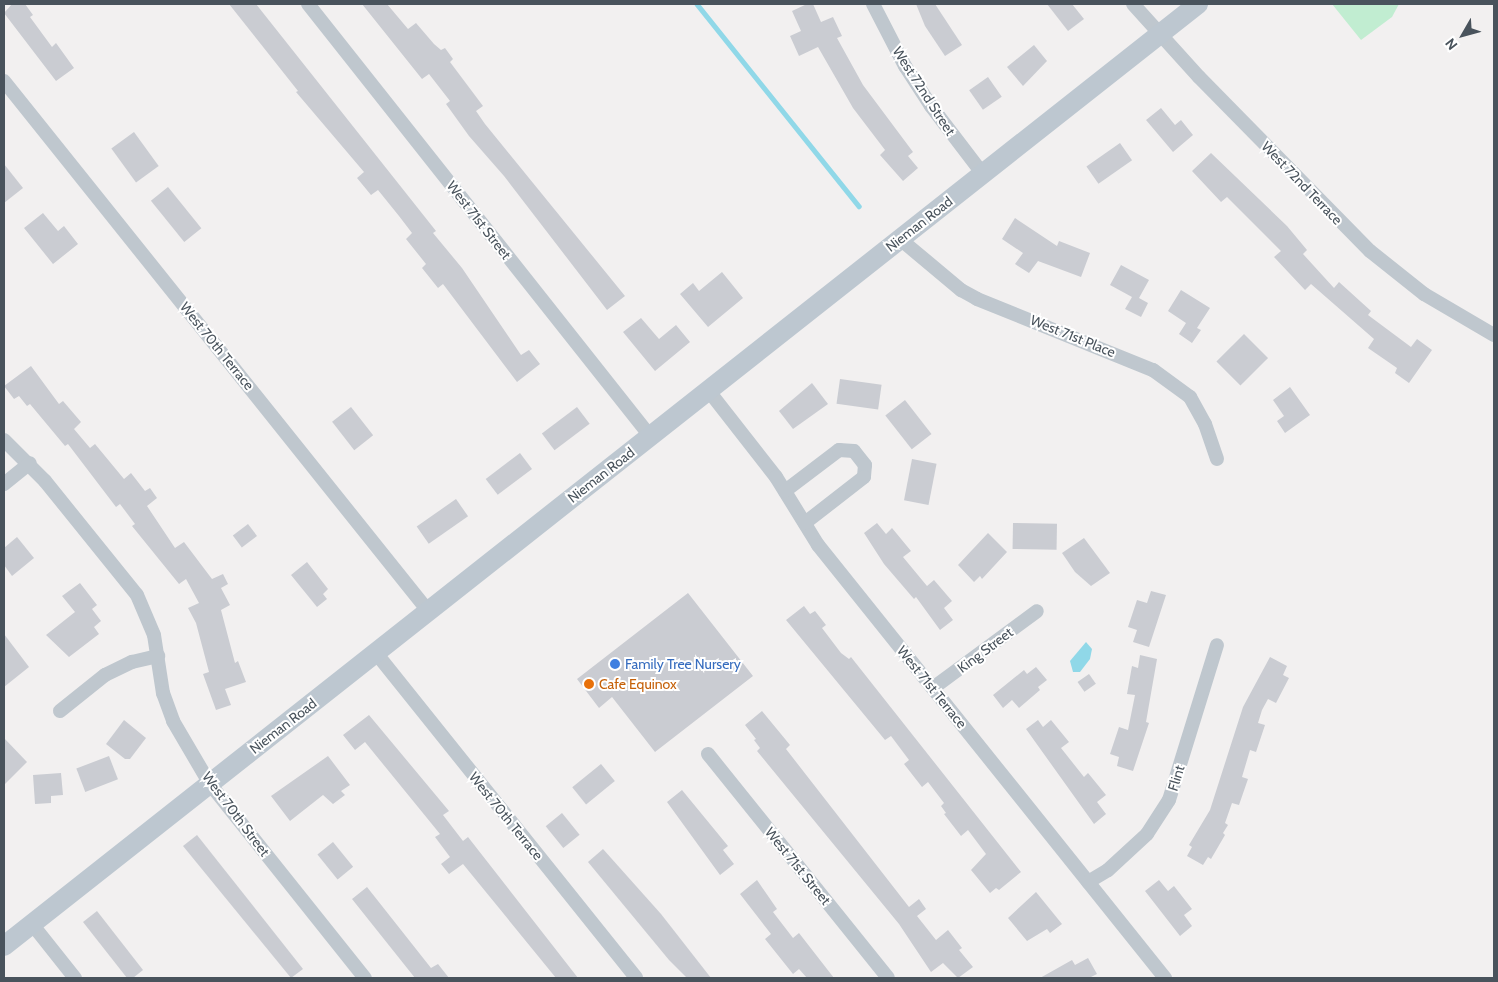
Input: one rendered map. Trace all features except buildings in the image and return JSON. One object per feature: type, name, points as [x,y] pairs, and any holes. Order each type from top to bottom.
[{"type":"main road","name":"Nieman Road","points":[[4,946],[1198,4]]},
{"type":"street","name":"West 71st Street","points":[[308,4],[650,436]]},
{"type":"street","name":"West 72nd Street","points":[[873,4],[915,82],[982,173]]},
{"type":"street","name":"West 72nd Terrace","points":[[1133,4],[1370,251],[1424,294],[1494,335]]},
{"type":"street","name":"West 70th Terrace","points":[[4,81],[429,612]]},
{"type":"street","name":"West 71st Place","points":[[900,239],[961,290],[978,299],[1153,370],[1190,397],[1205,424],[1217,459]]},
{"type":"street","name":"West 71st Terrace","points":[[708,390],[785,491],[818,544],[1165,978]]},
{"type":"street","name":"West 70th Street","points":[[4,440],[30,463],[137,595],[150,621],[158,656],[163,693],[174,721],[210,784],[366,978]]},
{"type":"street","points":[[785,491],[840,450],[854,451],[865,465],[864,476],[804,522]]},
{"type":"street","points":[[4,484],[30,463]]},
{"type":"street","name":"King Street","points":[[933,688],[1037,611]]},
{"type":"street","name":"Flint","points":[[1088,882],[1108,870],[1136,845],[1169,800],[1217,645]]},
{"type":"street","name":"West 70th Terrace","points":[[376,653],[636,978]]},
{"type":"street","points":[[60,711],[105,675],[132,662],[158,656]]},
{"type":"street","name":"West 71st Street","points":[[708,754],[888,978]]},
{"type":"street","points":[[32,924],[75,978]]},
{"type":"green space","points":[[1332,4],[1399,4],[1392,17],[1361,40]]},
{"type":"water","points":[[1086,642],[1092,649],[1090,659],[1080,672],[1073,672],[1070,661]]},
{"type":"waterway","points":[[697,4],[859,206]]},
{"type":"place","name":"Family Tree Nursery","points":[[615,664]]},
{"type":"place","name":"Cafe Equinox","points":[[589,684]]}]
